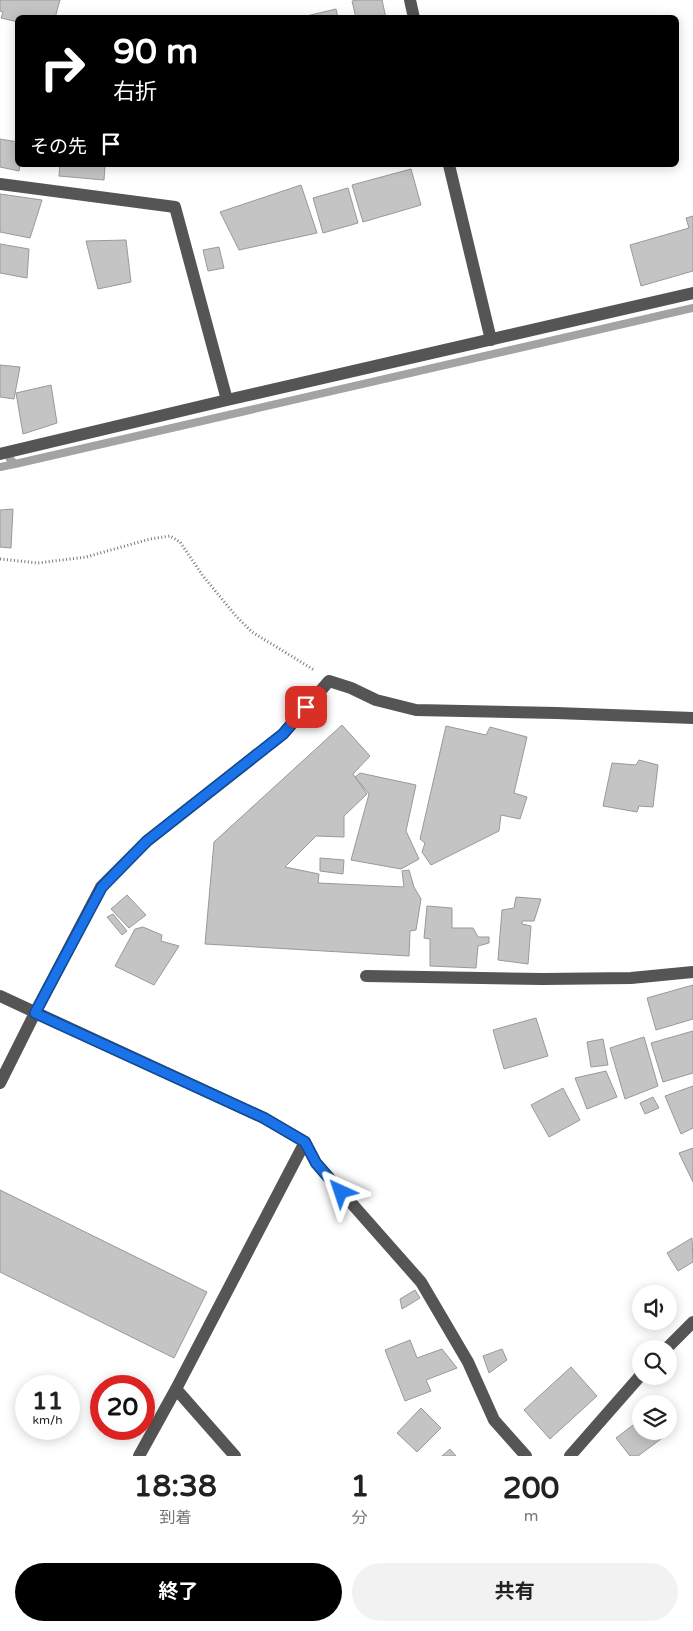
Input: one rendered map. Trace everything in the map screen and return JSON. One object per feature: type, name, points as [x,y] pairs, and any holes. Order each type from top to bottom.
[{"type":"street","points":[[410,0],[413,15]]},
{"type":"street","points":[[449,167],[491,340]]},
{"type":"street","points":[[0,184],[175,207],[227,400]]},
{"type":"street","points":[[0,454],[693,293]]},
{"type":"street","points":[[0,1083],[102,887],[147,841],[283,734],[329,681],[351,688],[376,700],[416,710],[693,718]]},
{"type":"street","points":[[366,976],[543,979],[631,978],[693,972]]},
{"type":"street","points":[[0,996],[264,1118],[305,1142],[316,1163],[422,1282],[468,1362],[494,1420],[526,1456]]},
{"type":"street","points":[[139,1456],[305,1142]]},
{"type":"street","points":[[675,1340],[693,1322]]},
{"type":"street","points":[[570,1456],[632,1385]]},
{"type":"street","points":[[176,1389],[235,1456]]},
{"type":"path","points":[[0,559],[38,563],[86,557],[150,538],[170,536],[180,542],[203,576],[236,616],[252,632],[329,681]]},
{"type":"building","points":[[0,0],[60,0],[56,15],[15,15],[15,21],[1,18],[3,12],[0,11]]},
{"type":"building","points":[[382,0],[385,15],[355,15],[352,1]]},
{"type":"building","points":[[336,9],[337,15],[311,15]]},
{"type":"building","points":[[0,139],[15,142],[15,167],[20,167],[19,171],[0,167]]},
{"type":"building","points":[[60,167],[105,167],[104,180],[59,176]]},
{"type":"building","points":[[411,169],[421,205],[363,222],[352,185]]},
{"type":"building","points":[[301,185],[317,233],[239,250],[220,212]]},
{"type":"building","points":[[348,188],[358,223],[323,233],[313,198]]},
{"type":"building","points":[[0,194],[42,200],[30,238],[0,232]]},
{"type":"building","points":[[693,216],[693,271],[641,286],[630,245],[689,228],[686,218]]},
{"type":"building","points":[[126,240],[131,282],[98,289],[86,241]]},
{"type":"building","points":[[0,244],[29,249],[27,278],[0,273]]},
{"type":"building","points":[[219,247],[224,268],[208,271],[203,250]]},
{"type":"building","points":[[0,365],[20,367],[14,399],[0,397]]},
{"type":"building","points":[[51,385],[57,423],[23,434],[16,393]]},
{"type":"building","points":[[13,509],[11,548],[0,547],[0,510]]},
{"type":"building","points":[[342,725],[370,756],[353,774],[367,794],[344,816],[344,837],[316,836],[285,867],[319,874],[318,883],[404,887],[402,871],[409,870],[414,887],[421,899],[416,930],[410,931],[409,956],[205,944],[214,842]]},
{"type":"building","points":[[446,726],[486,735],[490,727],[527,737],[514,793],[527,797],[520,819],[501,815],[499,831],[431,865],[422,852],[425,843],[420,839]]},
{"type":"building","points":[[639,760],[658,765],[653,807],[639,806],[637,812],[603,806],[612,763],[636,765]]},
{"type":"building","points":[[360,773],[416,785],[406,831],[419,859],[401,869],[351,860],[369,794],[355,777]]},
{"type":"building","points":[[320,858],[344,860],[343,874],[320,871]]},
{"type":"building","points":[[127,895],[146,915],[129,928],[111,909]]},
{"type":"building","points":[[516,897],[541,899],[534,921],[522,921],[522,924],[531,926],[528,964],[498,960],[502,910],[514,908]]},
{"type":"building","points":[[427,906],[452,908],[452,928],[473,928],[478,937],[489,937],[489,943],[478,946],[476,968],[430,966],[430,939],[424,938]]},
{"type":"building","points":[[113,914],[127,931],[122,935],[107,917]]},
{"type":"building","points":[[143,927],[162,935],[161,941],[179,946],[154,985],[115,966],[135,929]]},
{"type":"building","points":[[693,985],[693,1019],[656,1030],[647,998]]},
{"type":"building","points":[[536,1018],[548,1056],[504,1069],[493,1030]]},
{"type":"building","points":[[693,1031],[693,1073],[663,1082],[651,1043]]},
{"type":"building","points":[[644,1037],[658,1086],[625,1099],[610,1048]]},
{"type":"building","points":[[603,1039],[608,1065],[591,1067],[587,1042]]},
{"type":"building","points":[[606,1071],[617,1097],[587,1109],[575,1078]]},
{"type":"building","points":[[693,1086],[693,1128],[681,1134],[665,1096]]},
{"type":"building","points":[[563,1088],[580,1120],[549,1137],[531,1105]]},
{"type":"building","points":[[653,1097],[659,1108],[645,1114],[640,1103]]},
{"type":"building","points":[[693,1148],[693,1182],[679,1153]]},
{"type":"building","points":[[0,1190],[207,1292],[174,1358],[0,1272]]},
{"type":"building","points":[[692,1238],[693,1262],[678,1271],[667,1253]]},
{"type":"building","points":[[415,1290],[420,1298],[402,1309],[400,1299]]},
{"type":"building","points":[[410,1340],[417,1358],[442,1349],[457,1368],[426,1380],[431,1391],[405,1401],[385,1350]]},
{"type":"building","points":[[502,1349],[507,1360],[489,1373],[483,1356]]},
{"type":"building","points":[[571,1367],[597,1396],[550,1439],[524,1410]]},
{"type":"building","points":[[421,1408],[441,1428],[417,1452],[397,1433]]},
{"type":"building","points":[[632,1426],[632,1440],[660,1440],[638,1456],[630,1456],[616,1438]]},
{"type":"building","points":[[450,1449],[456,1456],[442,1456]]},
{"type":"waterway","points":[[10,459],[15,464],[693,308]]},
{"type":"waterway","points":[[0,467],[15,464]]},
{"type":"route","points":[[306,707],[283,734],[147,841],[102,887],[35,1013],[264,1118],[305,1142],[316,1163],[341,1192]]}]
